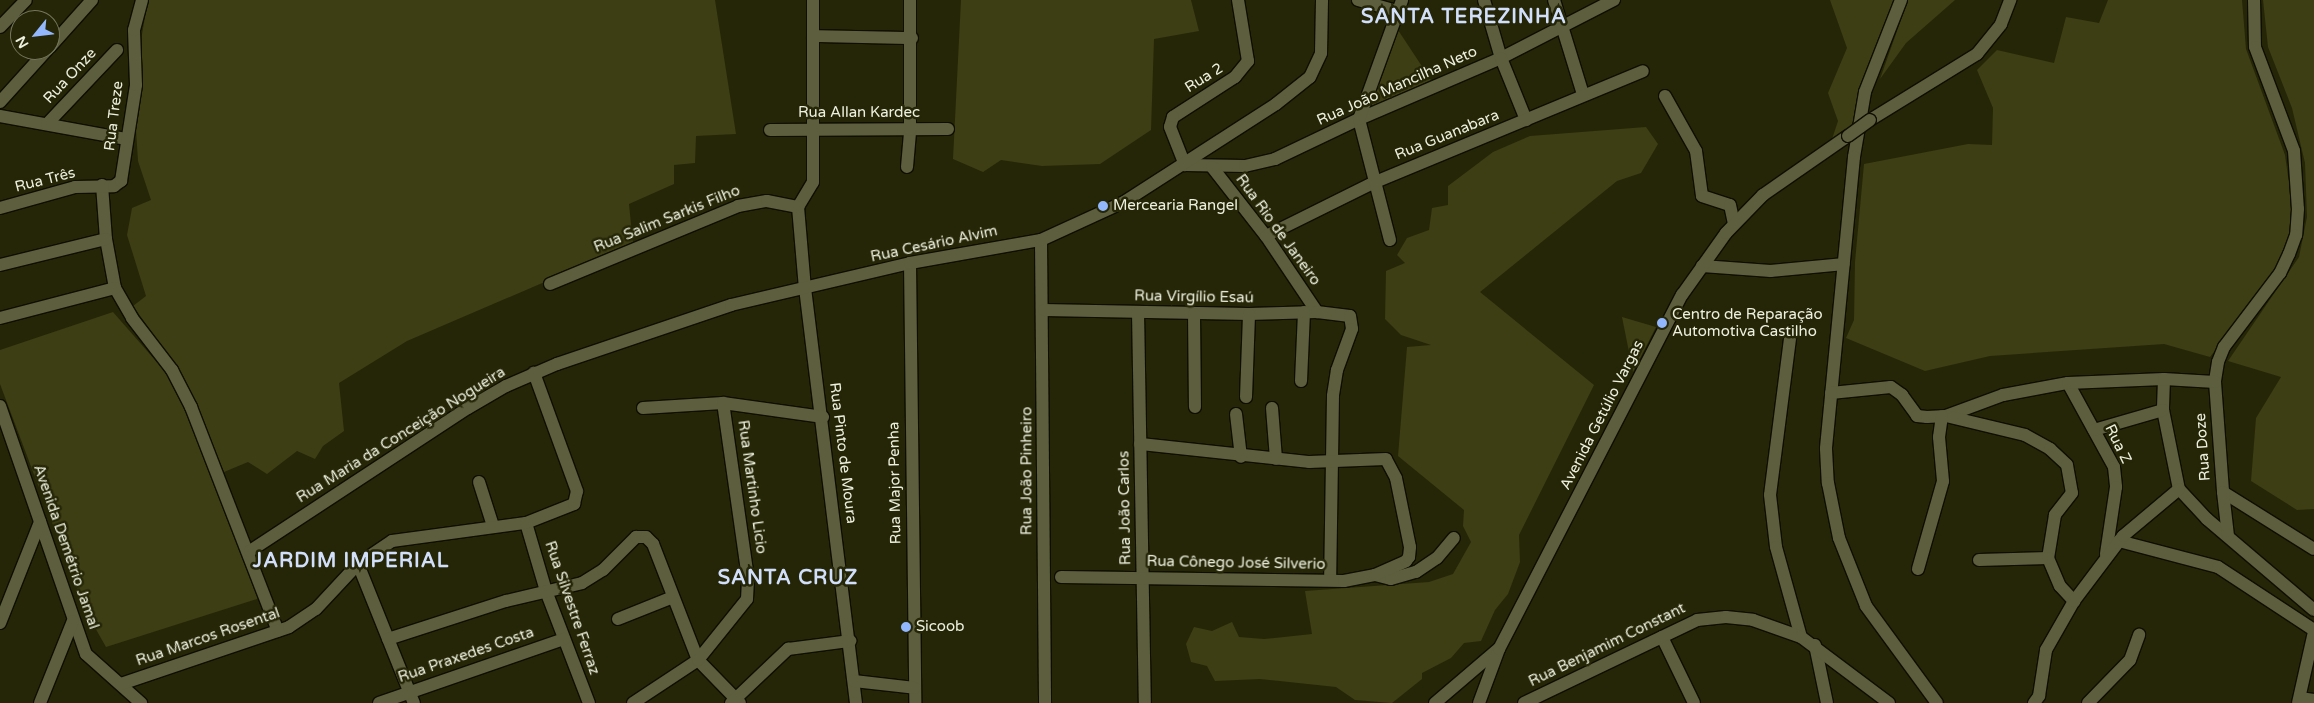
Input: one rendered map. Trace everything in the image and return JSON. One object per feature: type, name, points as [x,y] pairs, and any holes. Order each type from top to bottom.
[{"type":"street","points":[[0,27],[26,0]]},
{"type":"street","points":[[60,36],[92,0]]},
{"type":"street","name":"Rua Treze","points":[[123,176],[136,85],[134,30],[142,0]]},
{"type":"street","points":[[798,207],[812,182],[814,130],[813,0]]},
{"type":"street","points":[[907,167],[910,130],[912,38],[910,0]]},
{"type":"street","name":"Rua 2","points":[[1185,165],[1170,127],[1173,117],[1235,77],[1248,61],[1238,0]]},
{"type":"street","name":"Rua Cesário Alvim","points":[[805,288],[910,263],[1041,240],[1124,202],[1185,165],[1310,77],[1321,53],[1322,0]]},
{"type":"street","points":[[1358,0],[1401,6],[1358,119],[1373,183],[1390,240]]},
{"type":"street","points":[[1484,0],[1501,58],[1526,120]]},
{"type":"street","points":[[1554,0],[1583,94]]},
{"type":"street","name":"Rua João Mancilha Neto","points":[[1185,165],[1212,167],[1244,166],[1275,159],[1358,119],[1501,58],[1563,28],[1614,0]]},
{"type":"street","points":[[1901,0],[1864,99],[1850,185],[1826,449],[1827,474],[1839,538],[1866,606],[1937,703]]},
{"type":"street","name":"Avenida Getúlio Vargas","points":[[1481,699],[1499,649],[1644,366],[1702,266],[1734,224],[1762,195],[1793,171],[1870,120],[1977,54],[2001,24],[2010,0]]},
{"type":"street","name":"Rua Doze","points":[[2254,0],[2254,33],[2260,65],[2294,151],[2298,201],[2296,235],[2280,273],[2224,347],[2215,382],[2223,492],[2314,549]]},
{"type":"street","points":[[813,36],[912,38]]},
{"type":"street","name":"Rua Onze","points":[[48,124],[117,50]]},
{"type":"street","points":[[0,102],[38,60]]},
{"type":"street","name":"Rua Guanabara","points":[[1266,236],[1373,183],[1526,120],[1583,94],[1643,71]]},
{"type":"street","points":[[1665,96],[1697,156],[1702,196],[1730,205],[1734,224]]},
{"type":"street","points":[[0,116],[127,139]]},
{"type":"street","name":"Rua Allan Kardec","points":[[770,130],[948,129]]},
{"type":"street","name":"Rua Rio de Janeiro","points":[[1212,167],[1266,236],[1317,312]]},
{"type":"street","name":"Rua Três","points":[[0,208],[75,187],[114,186],[123,176]]},
{"type":"street","points":[[102,185],[106,239],[115,288],[179,384],[250,551],[278,631]]},
{"type":"street","name":"Rua Salim Sarkis Filho","points":[[550,284],[738,206],[767,201],[798,207]]},
{"type":"street","name":"Rua Pinto de Moura","points":[[798,207],[805,288],[823,418],[856,703]]},
{"type":"street","points":[[0,265],[106,239]]},
{"type":"street","name":"Rua João Pinheiro","points":[[1041,240],[1044,310],[1044,703]]},
{"type":"street","name":"Rua Major Penha","points":[[910,263],[915,703]]},
{"type":"street","points":[[1702,266],[1771,271],[1844,264]]},
{"type":"street","points":[[0,318],[115,288]]},
{"type":"street","name":"Rua Maria da Conceição Nogueira","points":[[250,551],[468,408],[534,373],[696,316],[805,288]]},
{"type":"street","name":"Rua Virgílio Esaú","points":[[1044,310],[1194,314],[1317,312],[1344,314],[1353,323],[1336,379],[1332,462]]},
{"type":"street","name":"Rua João Carlos","points":[[1138,312],[1145,703]]},
{"type":"street","points":[[1301,382],[1304,312]]},
{"type":"street","points":[[1194,314],[1195,407]]},
{"type":"street","points":[[1246,397],[1249,314]]},
{"type":"street","points":[[1791,331],[1770,496],[1776,547],[1801,636]]},
{"type":"street","name":"Rua Marcos Rosental","points":[[121,684],[278,631],[316,609],[358,564],[392,541],[526,523],[570,506],[576,501],[577,491],[534,373]]},
{"type":"street","points":[[2164,379],[2163,410],[2179,489],[2228,536],[2314,610]]},
{"type":"street","points":[[1944,416],[2003,395],[2068,383],[2164,379],[2215,382]]},
{"type":"street","name":"Rua Z","points":[[2068,383],[2094,430],[2116,476],[2106,554]]},
{"type":"street","points":[[1831,393],[1891,387],[1902,395],[1917,416],[1944,416],[2025,435],[2050,449],[2067,465],[2072,493],[2055,515],[2048,558],[2060,586],[2074,601]]},
{"type":"street","points":[[643,408],[723,403],[823,418]]},
{"type":"street","name":"Rua Martinho Licio","points":[[633,703],[698,660],[743,608],[749,591],[723,403]]},
{"type":"street","name":"Avenida Demétrio Jamal","points":[[0,406],[73,621],[91,661],[121,684],[141,703]]},
{"type":"street","points":[[1272,408],[1276,459]]},
{"type":"street","points":[[2094,430],[2163,410]]},
{"type":"street","points":[[1236,414],[1241,457]]},
{"type":"street","points":[[1918,569],[1943,481],[1939,436],[1944,416]]},
{"type":"street","points":[[1140,444],[1241,457],[1332,462],[1330,580]]},
{"type":"street","name":"Rua Cônego José Silverio","points":[[1062,577],[1357,580],[1375,575],[1406,561],[1410,547],[1396,478],[1390,461],[1381,458],[1332,462]]},
{"type":"street","points":[[479,482],[493,526]]},
{"type":"street","points":[[2034,703],[2039,696],[2046,650],[2074,601],[2106,554],[2121,538],[2179,489]]},
{"type":"street","points":[[2223,492],[2228,536]]},
{"type":"street","points":[[0,623],[40,522]]},
{"type":"street","name":"Rua Silvestre Ferraz","points":[[526,523],[546,591],[589,703]]},
{"type":"street","points":[[2109,526],[2121,538],[2218,566],[2314,631],[2299,700],[2314,700]]},
{"type":"street","points":[[388,639],[546,591],[569,588],[594,578],[636,537],[646,537],[653,544],[698,660],[736,702],[788,649],[850,641]]},
{"type":"street","points":[[1375,575],[1391,579],[1416,572],[1437,558],[1454,538]]},
{"type":"street","points":[[1979,560],[2048,558]]},
{"type":"street","points":[[358,564],[412,698]]},
{"type":"street","points":[[618,619],[673,597]]},
{"type":"street","name":"Rua Benjamim Constant","points":[[1524,703],[1697,620],[1726,617],[1753,620],[1801,636],[1889,703]]},
{"type":"street","points":[[40,703],[73,621]]},
{"type":"street","points":[[2088,703],[2130,660],[2139,635]]},
{"type":"street","points":[[1662,637],[1694,703]]},
{"type":"street","name":"Rua Praxedes Costa","points":[[379,703],[412,698],[564,639]]},
{"type":"street","points":[[1815,645],[1828,703]]},
{"type":"street","points":[[1435,703],[1499,649]]},
{"type":"street","points":[[1463,680],[1475,684],[1481,699]]},
{"type":"street","points":[[854,681],[915,688]]},
{"type":"street","points":[[121,684],[125,703]]},
{"type":"shaded area","points":[[148,0],[715,0],[736,134],[696,136],[695,163],[674,165],[674,184],[629,204],[633,244],[407,341],[339,383],[344,431],[323,446],[315,459],[297,451],[267,474],[248,462],[224,472],[183,376],[133,306],[146,296],[127,235],[132,208],[151,200],[138,161],[136,130],[130,128],[141,85],[141,40]]},
{"type":"shaded area","points":[[961,0],[1191,0],[1199,31],[1154,39],[1151,130],[1100,164],[1042,166],[1001,160],[983,172],[953,159]]},
{"type":"shaded area","points":[[1830,0],[1896,0],[1867,71],[1851,129],[1832,139],[1838,121],[1828,93],[1847,48]]},
{"type":"shaded area","points":[[1908,0],[1955,0],[1906,43],[1880,79]]},
{"type":"shaded area","points":[[2108,0],[2242,0],[2246,49],[2285,155],[2293,211],[2287,248],[2266,285],[2210,357],[2164,344],[1990,356],[1925,371],[1846,338],[1854,320],[1855,262],[1864,164],[1968,144],[1992,145],[1993,108],[1977,70],[1997,50],[2054,63],[2066,17],[2099,23]]},
{"type":"shaded area","points":[[2263,0],[2314,0],[2314,509],[2297,510],[2251,481],[2256,418],[2281,377],[2228,361],[2299,257],[2307,217],[2305,163],[2292,108],[2268,47]]},
{"type":"shaded area","points":[[1398,30],[1431,80],[1366,112]]},
{"type":"shaded area","points":[[1646,127],[1658,144],[1641,173],[1617,181],[1480,292],[1594,385],[1519,535],[1520,562],[1508,594],[1495,610],[1481,641],[1464,643],[1451,658],[1422,673],[1422,679],[1392,703],[1355,700],[1336,687],[1260,679],[1215,681],[1207,666],[1191,662],[1186,644],[1194,627],[1212,631],[1232,622],[1239,637],[1264,639],[1312,634],[1305,591],[1429,582],[1453,574],[1471,542],[1463,526],[1464,510],[1398,456],[1407,347],[1431,345],[1401,335],[1385,319],[1386,271],[1405,263],[1397,255],[1407,238],[1429,230],[1432,208],[1448,205],[1448,186],[1493,152],[1530,136]]},
{"type":"shaded area","points":[[113,312],[176,384],[260,598],[106,647],[85,610],[0,384],[0,350]]},
{"type":"shaded area","points":[[1622,317],[1656,327],[1633,372]]},
{"type":"place","name":"Mercearia Rangel","points":[[1103,206]]},
{"type":"place","name":"Centro de Reparação Automotiva Castilho","points":[[1662,323]]},
{"type":"place","name":"Sicoob","points":[[906,627]]},
{"type":"district","name":"SANTA TEREZINHA","points":[[1464,17]]},
{"type":"district","name":"JARDIM IMPERIAL","points":[[351,561]]},
{"type":"district","name":"SANTA CRUZ","points":[[788,578]]}]
